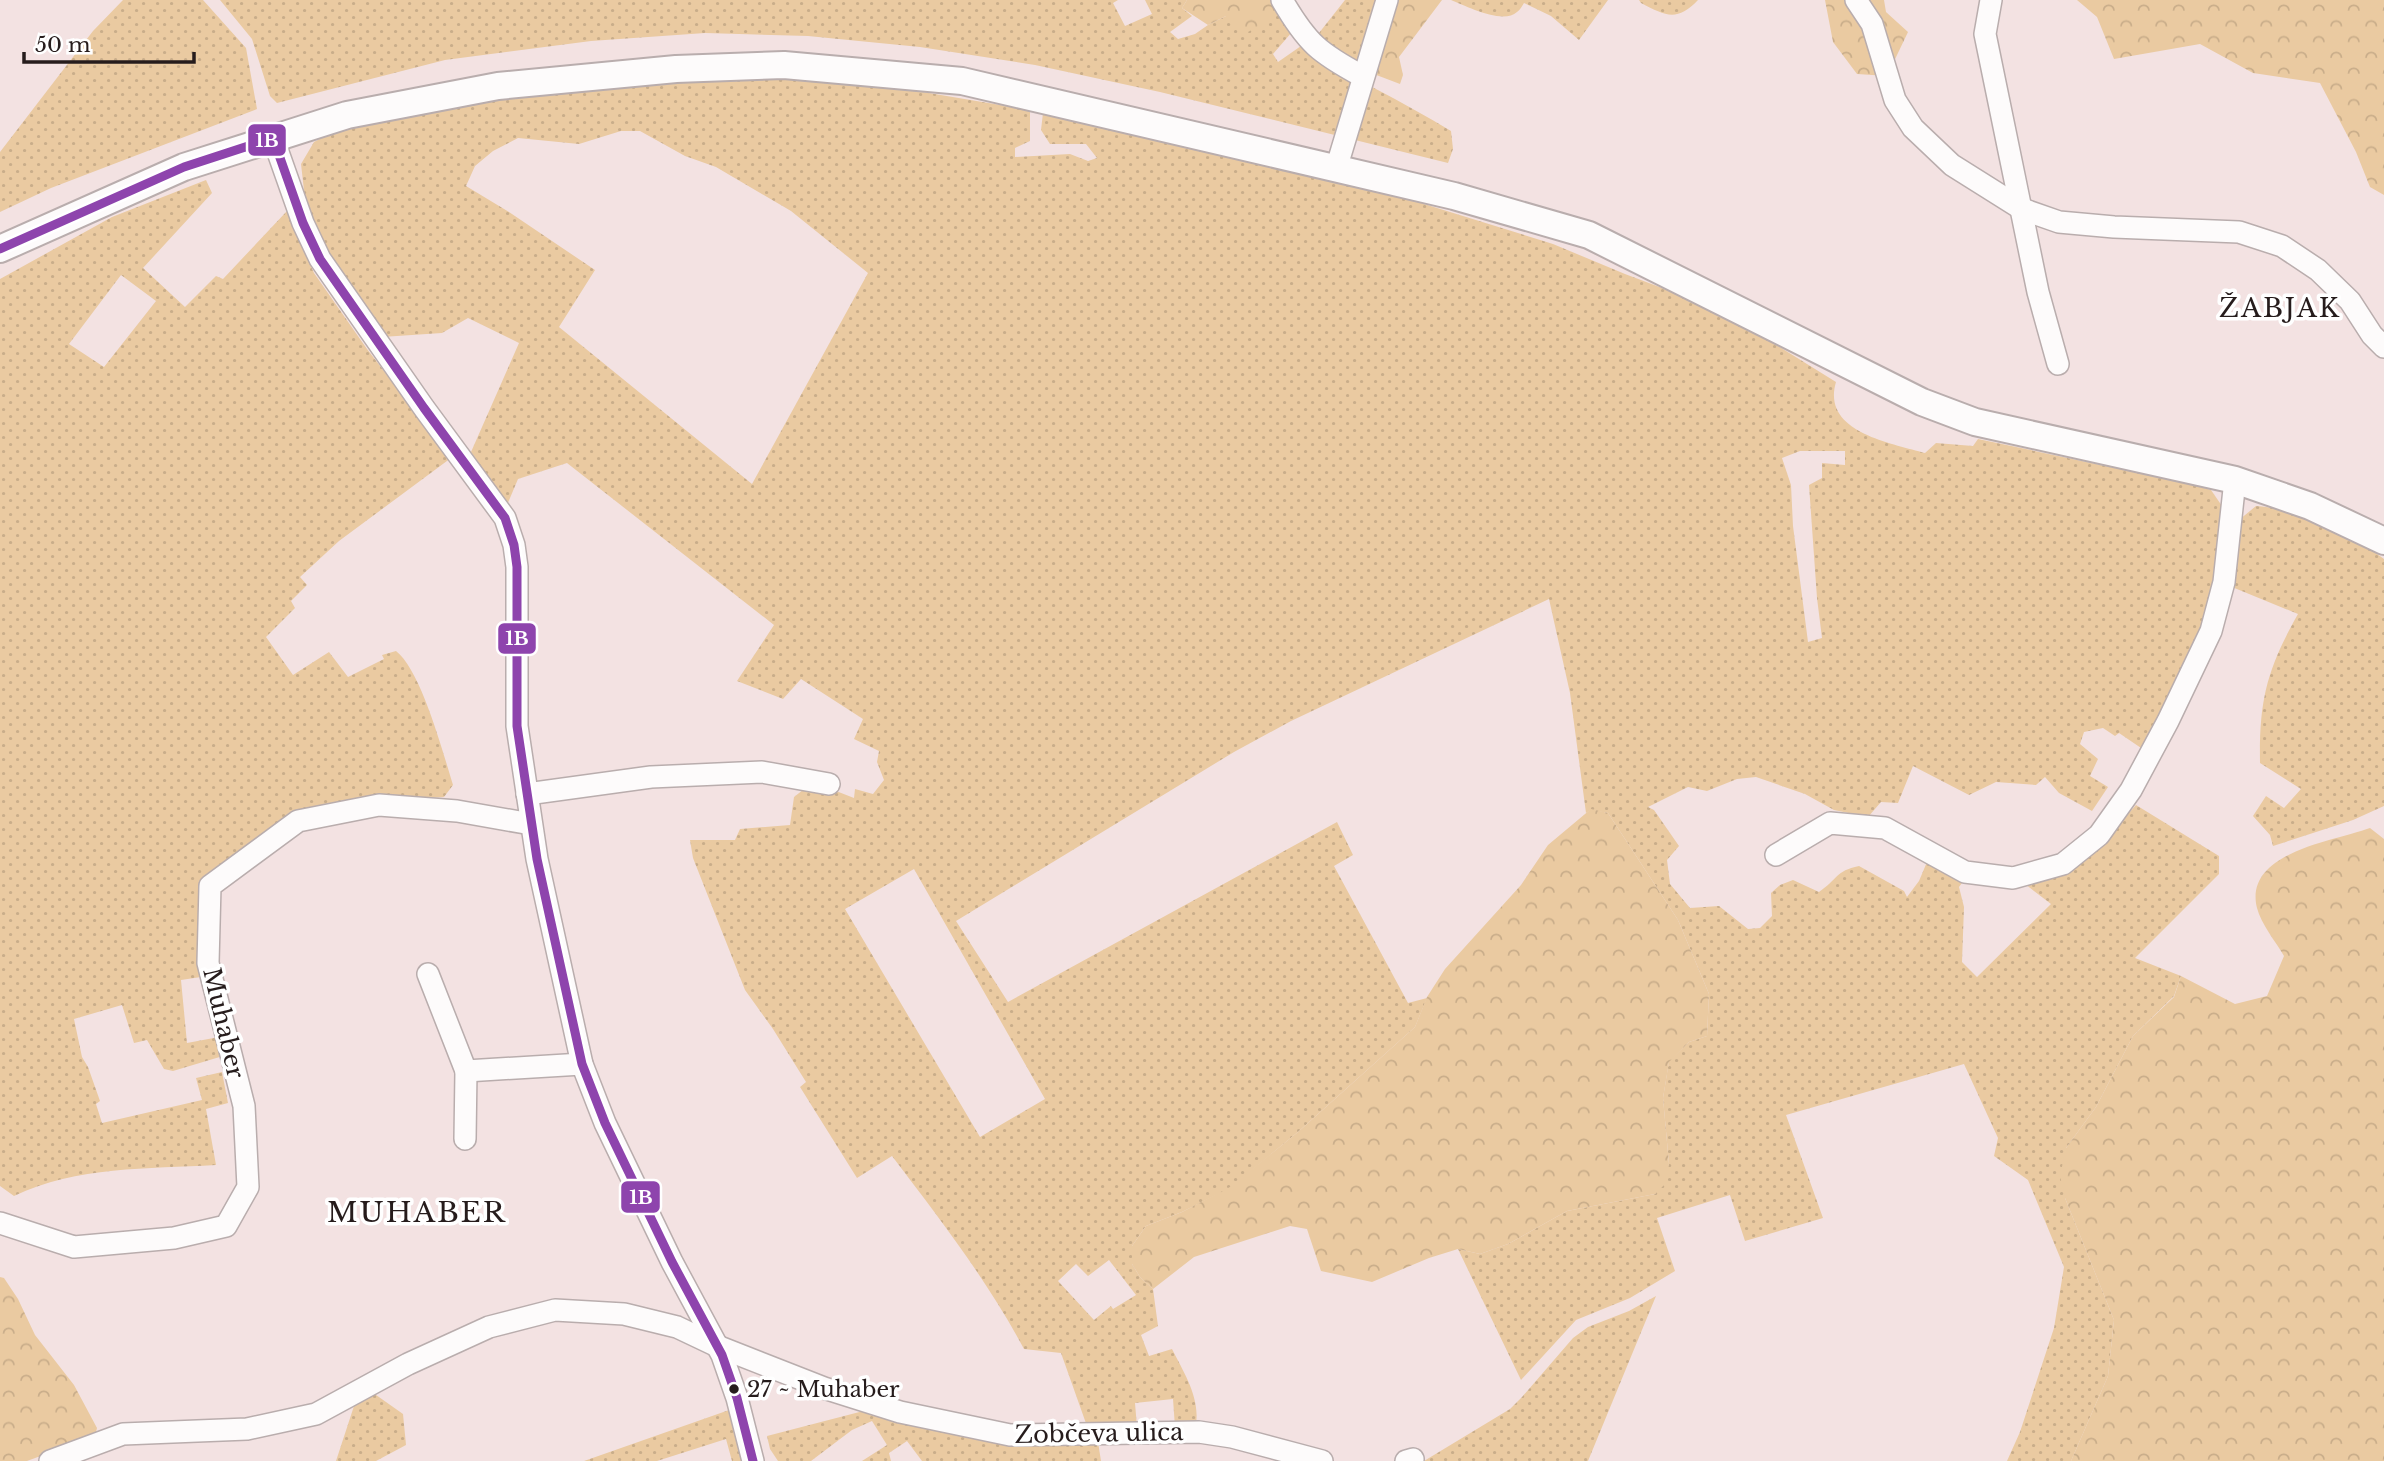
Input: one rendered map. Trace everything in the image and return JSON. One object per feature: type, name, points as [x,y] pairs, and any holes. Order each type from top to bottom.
[{"type":"street","points":[[1282,0],[1300,32],[1327,57],[1363,76]]},
{"type":"street","points":[[1336,169],[1387,0]]},
{"type":"street","points":[[1856,0],[1871,24],[1895,100],[1913,128],[1952,164],[2022,209],[2059,222],[2239,232],[2281,246],[2318,270],[2350,301],[2372,335],[2384,347]]},
{"type":"street","points":[[1991,0],[1985,34],[2038,292],[2058,364]]},
{"type":"street","points":[[0,249],[184,167],[347,115],[498,86],[676,69],[784,65],[962,81],[1454,196],[1588,235],[1922,402],[1975,422],[2235,480],[2310,506],[2384,541]]},
{"type":"street","points":[[273,138],[303,223],[320,259],[505,518],[514,545],[517,567],[517,726],[537,859],[582,1064],[616,1146],[683,1284],[717,1346],[737,1398],[753,1461]]},
{"type":"street","points":[[1776,855],[1830,823],[1885,828],[1965,872],[2013,878],[2063,864],[2099,835],[2131,790],[2211,631],[2224,582],[2235,480]]},
{"type":"street","points":[[527,794],[652,777],[762,772],[829,784]]},
{"type":"street","name":"Muhaber","points":[[0,1223],[74,1247],[174,1238],[226,1226],[248,1187],[244,1106],[208,962],[210,886],[298,821],[379,805],[457,811],[531,824]]},
{"type":"street","points":[[428,974],[466,1071],[465,1139]]},
{"type":"street","points":[[466,1071],[582,1064]]},
{"type":"street","points":[[50,1461],[123,1434],[247,1429],[316,1414],[408,1364],[489,1327],[555,1310],[625,1314],[677,1327],[717,1346]]},
{"type":"street","name":"Zobčeva ulica","points":[[717,1346],[824,1388],[900,1412],[1010,1435],[1199,1432],[1232,1437],[1322,1461]]},
{"type":"green space","points":[[123,0],[203,0],[246,48],[257,109],[51,188],[0,212],[0,152],[93,31]]},
{"type":"green space","points":[[220,0],[1118,0],[1113,3],[1125,26],[1152,14],[1145,0],[1187,0],[1182,8],[1192,16],[1170,32],[1178,39],[1195,34],[1226,16],[1279,14],[1292,32],[1273,54],[1278,62],[1301,46],[1451,131],[1453,149],[1448,163],[1160,92],[1035,65],[920,47],[808,36],[705,33],[591,41],[445,60],[277,103],[270,96],[252,39]]},
{"type":"green space","points":[[1187,0],[1272,0],[1279,14],[1248,32],[1226,16],[1208,25],[1182,8]]},
{"type":"green space","points":[[1345,0],[1379,0],[1358,68],[1321,41],[1319,33]]},
{"type":"green space","points":[[1379,0],[1442,0],[1399,57],[1403,75],[1400,84],[1358,68]]},
{"type":"green space","points":[[1451,0],[1608,0],[1579,40],[1551,16],[1524,3],[1517,12],[1503,16],[1484,13]]},
{"type":"green space","points":[[1639,0],[1698,0],[1684,12],[1671,15]]},
{"type":"green space","points":[[1825,0],[1884,0],[1886,12],[1908,32],[1887,76],[1857,74],[1833,42]]},
{"type":"green space","points":[[2077,0],[2384,0],[2384,195],[2370,187],[2356,152],[2320,83],[2253,73],[2200,44],[2114,59],[2097,17]]},
{"type":"green space","points":[[781,75],[923,92],[1030,110],[1030,141],[1015,148],[1015,157],[1070,154],[1088,161],[1097,158],[1086,144],[1050,144],[1041,130],[1043,113],[1408,199],[1553,244],[1686,297],[1754,331],[1836,382],[1834,399],[1839,413],[1849,424],[1878,439],[1925,453],[1936,443],[1973,446],[1978,439],[2211,490],[2222,506],[2218,582],[2200,641],[2144,750],[2119,733],[2115,736],[2103,728],[2084,732],[2080,744],[2098,759],[2090,776],[2108,787],[2092,811],[2059,793],[2045,777],[2036,785],[1996,782],[1969,795],[1913,766],[1898,803],[1881,802],[1868,817],[1834,810],[1805,794],[1756,777],[1737,779],[1707,791],[1688,787],[1648,807],[1654,810],[1679,846],[1667,860],[1670,884],[1690,908],[1719,906],[1748,929],[1760,928],[1772,916],[1771,893],[1780,885],[1793,880],[1819,892],[1841,873],[1859,866],[1904,891],[1907,897],[1919,881],[1927,862],[1964,880],[1959,887],[1964,907],[1962,962],[1977,977],[2051,904],[2025,884],[2104,841],[2136,805],[2219,856],[2219,874],[2135,958],[2181,976],[2174,996],[2133,1036],[2096,1107],[2066,1148],[2065,1198],[2114,1320],[2108,1376],[2071,1461],[2007,1461],[2020,1432],[2054,1328],[2064,1267],[2028,1180],[1994,1156],[1998,1138],[1964,1064],[1786,1115],[1823,1218],[1745,1241],[1730,1195],[1657,1218],[1675,1271],[1630,1298],[1576,1320],[1521,1380],[1458,1249],[1480,1254],[1508,1244],[1567,1211],[1655,1194],[1669,1164],[1663,1098],[1669,1061],[1689,1042],[1707,1036],[1709,994],[1678,920],[1608,813],[1591,810],[1586,813],[1570,693],[1549,599],[1291,721],[1234,752],[956,921],[1008,1002],[1337,822],[1353,855],[1334,866],[1408,1003],[1427,998],[1415,1027],[1298,1132],[1230,1188],[1146,1226],[1132,1246],[1132,1264],[1140,1277],[1153,1289],[1158,1326],[1141,1335],[1149,1356],[1172,1349],[1196,1404],[1196,1424],[1175,1427],[1173,1399],[1135,1403],[1137,1427],[1088,1429],[1061,1353],[1024,1349],[979,1274],[892,1156],[857,1178],[800,1087],[806,1082],[745,990],[693,858],[690,840],[735,840],[740,829],[790,825],[794,797],[813,782],[854,798],[855,789],[873,794],[884,780],[877,762],[879,751],[854,739],[863,719],[801,679],[783,699],[737,681],[774,625],[567,463],[518,479],[507,505],[471,452],[519,343],[468,318],[442,333],[382,337],[333,264],[306,208],[301,164],[314,142],[337,130],[437,108],[577,88]],"holes":[[[621,131],[640,131],[685,156],[716,167],[791,211],[868,273],[752,484],[559,327],[595,270],[466,186],[475,166],[493,151],[518,138],[579,144]],[[1800,451],[1845,451],[1845,465],[1822,463],[1822,478],[1809,485],[1822,638],[1808,642],[1793,526],[1791,485],[1782,458]],[[914,869],[1045,1099],[980,1137],[845,909]],[[1109,1260],[1136,1295],[1113,1309],[1111,1306],[1094,1320],[1058,1281],[1076,1264],[1088,1276]]]},
{"type":"green space","points":[[206,180],[212,193],[143,268],[185,307],[216,276],[223,279],[287,211],[314,273],[367,349],[451,458],[339,541],[300,577],[307,585],[291,601],[295,608],[266,637],[293,675],[329,652],[348,677],[384,659],[382,655],[396,651],[414,675],[422,693],[453,785],[444,797],[356,803],[322,811],[219,887],[208,925],[221,974],[181,980],[187,1043],[235,1034],[223,1056],[173,1071],[164,1069],[147,1040],[134,1043],[122,1005],[74,1019],[82,1057],[100,1101],[96,1104],[102,1123],[202,1100],[196,1078],[222,1072],[228,1103],[206,1109],[216,1165],[88,1174],[38,1186],[14,1196],[0,1186],[0,279],[112,217]],"holes":[[[121,275],[156,301],[104,367],[69,344]]]},
{"type":"green space","points":[[2256,506],[2288,512],[2323,525],[2357,541],[2384,559],[2384,806],[2353,820],[2273,846],[2270,835],[2253,816],[2266,796],[2284,808],[2301,789],[2260,763],[2261,721],[2272,669],[2298,614],[2232,587],[2239,520]]},
{"type":"green space","points":[[1591,809],[1608,813],[1678,920],[1709,994],[1707,1036],[1689,1042],[1669,1062],[1663,1098],[1669,1164],[1666,1183],[1655,1194],[1567,1211],[1508,1244],[1480,1254],[1458,1249],[1372,1282],[1321,1271],[1307,1229],[1290,1226],[1194,1257],[1153,1289],[1140,1277],[1132,1264],[1132,1246],[1146,1226],[1182,1212],[1230,1187],[1298,1132],[1415,1027],[1427,997],[1445,969],[1521,885],[1548,845]]},
{"type":"green space","points":[[2370,828],[2384,839],[2384,1461],[2071,1461],[2108,1376],[2114,1320],[2065,1198],[2060,1176],[2066,1148],[2096,1107],[2133,1036],[2174,997],[2181,976],[2235,1004],[2267,996],[2284,956],[2265,927],[2257,908],[2256,889],[2264,874],[2277,862],[2295,852]]},
{"type":"green space","points":[[0,1277],[4,1278],[18,1299],[35,1335],[74,1385],[97,1428],[95,1436],[27,1461],[0,1461]]},
{"type":"green space","points":[[1656,1296],[1588,1461],[1424,1461],[1510,1409],[1573,1338],[1588,1327],[1629,1311]]},
{"type":"green space","points":[[369,1390],[403,1414],[406,1445],[376,1461],[336,1461],[354,1406]]},
{"type":"green space","points":[[732,1409],[746,1461],[732,1461],[726,1439],[657,1461],[584,1461]]},
{"type":"green space","points":[[871,1409],[1098,1442],[1101,1461],[922,1461],[907,1441],[889,1453],[891,1461],[862,1461],[887,1445],[872,1421],[852,1430],[811,1461],[778,1461],[770,1449],[767,1436]]},
{"type":"transit line","name":"1B","points":[[0,249],[184,167],[273,138],[303,223],[320,259],[505,518],[514,545],[517,567],[517,726],[537,859],[582,1064],[605,1123],[672,1262],[722,1355],[737,1398],[753,1461]]},
{"type":"place","name":"27 ~ Muhaber","points":[[734,1389]]},
{"type":"district","name":"ŽABJAK","points":[[2280,308]]},
{"type":"district","name":"MUHABER","points":[[417,1212]]}]
